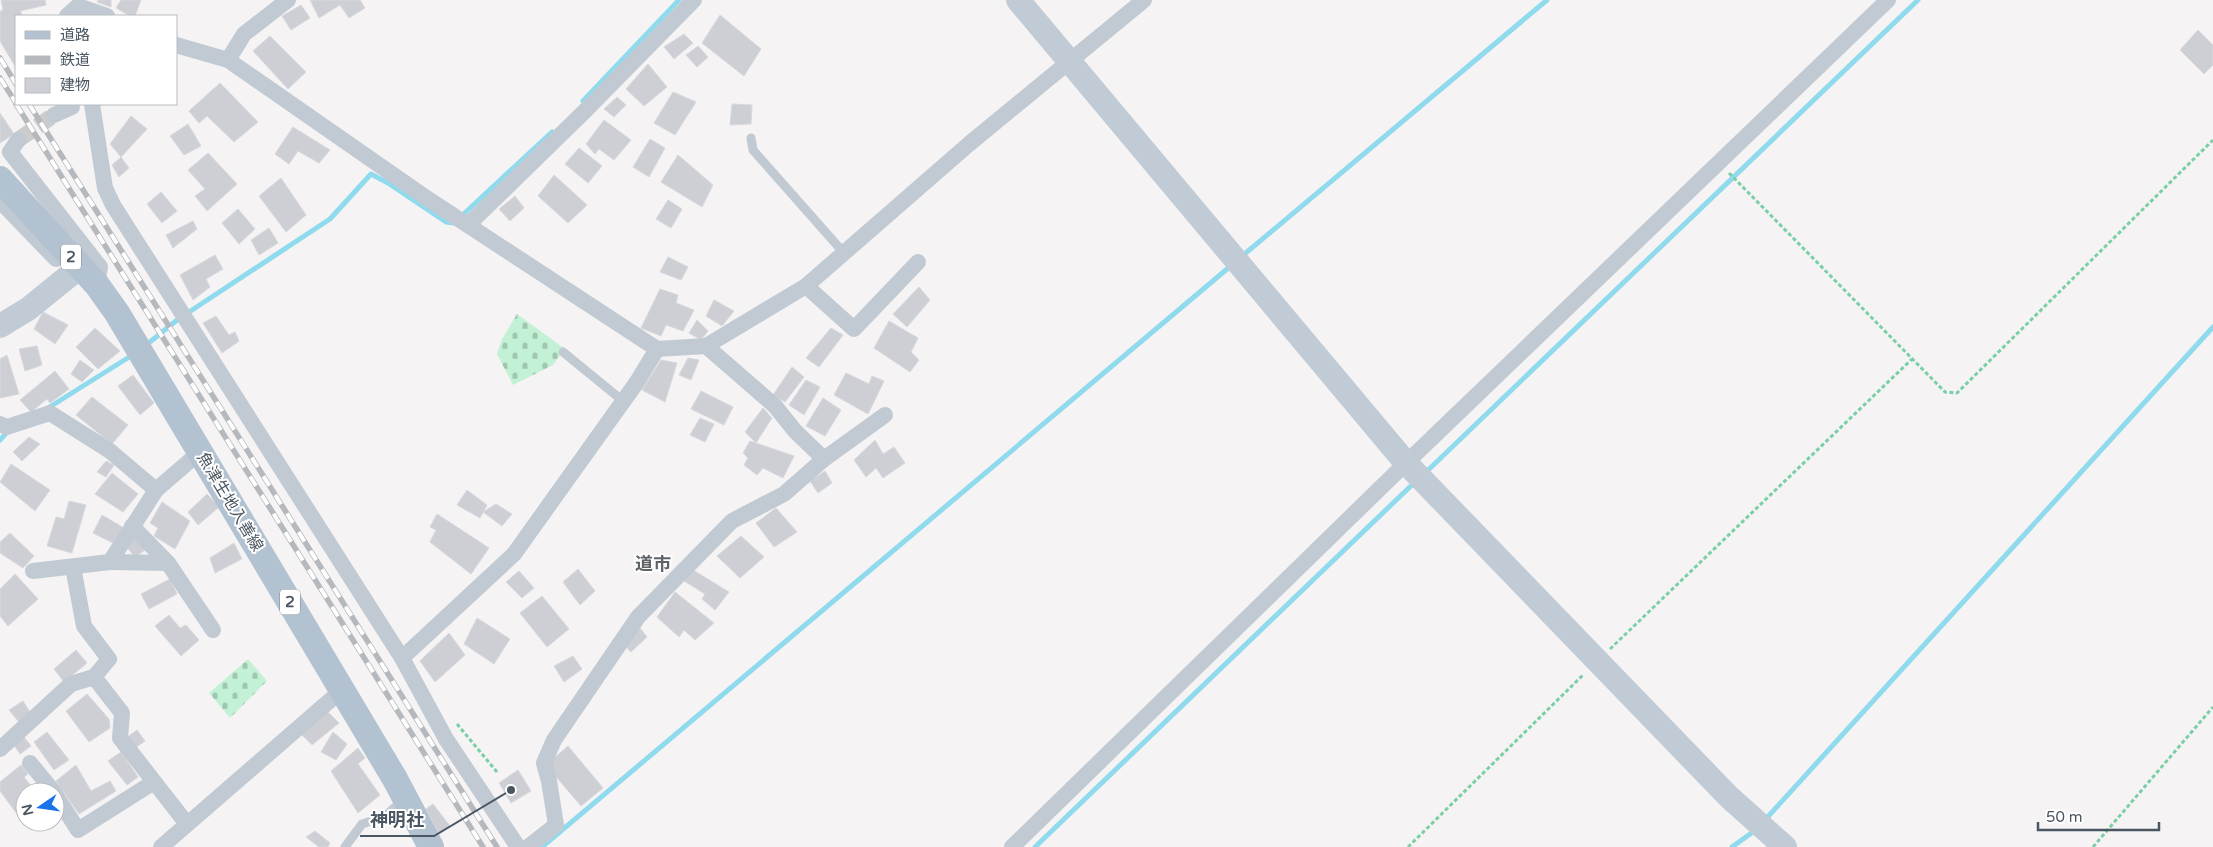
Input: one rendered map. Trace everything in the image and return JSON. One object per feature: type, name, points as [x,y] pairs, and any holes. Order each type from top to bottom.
[{"type":"main road","name":"魚津生地入善線","points":[[0,179],[83,275],[139,350],[342,690],[405,798],[431,847]]},
{"type":"street","points":[[228,60],[244,34],[288,0]]},
{"type":"street","points":[[469,224],[587,109],[694,0]]},
{"type":"street","points":[[1018,0],[1406,463],[1729,796],[1784,847]]},
{"type":"street","points":[[178,46],[228,60],[428,199],[469,224],[657,350],[706,346],[806,286],[968,144],[1144,0]]},
{"type":"street","points":[[1012,847],[1406,463],[1888,0]]},
{"type":"street","points":[[75,10],[102,15]]},
{"type":"street","points":[[54,116],[72,107],[72,105]]},
{"type":"street","points":[[92,105],[105,188],[113,205],[402,658],[446,739],[518,847]]},
{"type":"street","points":[[0,326],[83,275],[100,268],[10,152],[18,140]]},
{"type":"street","points":[[0,202],[83,275]]},
{"type":"street","points":[[806,286],[854,329],[918,262]]},
{"type":"street","points":[[706,346],[776,406],[795,432],[824,459]]},
{"type":"street","points":[[402,658],[514,554],[624,401],[657,350]]},
{"type":"street","points":[[0,424],[7,427],[50,413],[110,451],[156,490]]},
{"type":"street","points":[[528,847],[556,825],[544,763],[554,740],[638,617],[732,522],[784,494],[824,459],[885,415]]},
{"type":"street","points":[[110,562],[156,490],[200,452]]},
{"type":"street","points":[[132,526],[168,563],[214,630]]},
{"type":"street","points":[[33,571],[110,562],[168,563]]},
{"type":"street","points":[[1,747],[71,684],[94,677],[109,659],[84,626],[73,566]]},
{"type":"street","points":[[94,677],[122,713],[120,738],[187,824]]},
{"type":"street","points":[[161,847],[342,690]]},
{"type":"street","points":[[30,763],[45,782]]},
{"type":"street","points":[[65,810],[78,830],[154,782]]},
{"type":"lane","points":[[751,138],[753,150],[844,253]]},
{"type":"lane","points":[[563,352],[624,401]]},
{"type":"lane","points":[[345,847],[362,824],[384,817],[405,798]]},
{"type":"path","points":[[1720,163],[1945,392],[1956,393],[2213,140]]},
{"type":"path","points":[[1408,847],[1598,660],[1912,359]]},
{"type":"path","points":[[2092,847],[2213,707]]},
{"type":"green space","points":[[517,314],[565,349],[553,365],[513,385],[497,354],[502,339]]},
{"type":"green space","points":[[248,659],[267,681],[230,718],[209,693]]},
{"type":"building","points":[[1,0],[45,0],[46,5],[20,11],[22,15],[15,15],[15,66],[0,41],[0,12],[3,9]]},
{"type":"building","points":[[98,0],[111,0],[111,7],[97,2]]},
{"type":"building","points":[[121,0],[141,0],[135,15],[128,15],[116,8]]},
{"type":"building","points":[[310,0],[360,0],[365,8],[349,18],[340,5],[319,18]]},
{"type":"building","points":[[301,5],[310,18],[291,30],[282,16]]},
{"type":"building","points":[[720,15],[761,49],[744,76],[702,43]]},
{"type":"building","points":[[2198,30],[2213,45],[2213,65],[2204,74],[2180,50]]},
{"type":"building","points":[[684,34],[693,43],[674,59],[664,47]]},
{"type":"building","points":[[270,36],[306,72],[288,89],[253,51]]},
{"type":"building","points":[[698,46],[708,57],[697,67],[686,55]]},
{"type":"building","points":[[648,64],[667,87],[644,106],[626,89]]},
{"type":"building","points":[[220,83],[258,122],[234,142],[207,116],[199,123],[189,111]]},
{"type":"building","points":[[673,92],[696,102],[675,135],[654,123]]},
{"type":"building","points":[[617,97],[626,105],[614,117],[604,109]]},
{"type":"building","points":[[732,104],[752,105],[751,124],[730,125]]},
{"type":"building","points":[[0,113],[14,134],[0,143]]},
{"type":"building","points":[[131,116],[147,129],[121,157],[110,144]]},
{"type":"building","points":[[604,120],[631,140],[614,160],[599,149],[595,154],[586,144]]},
{"type":"building","points":[[188,124],[201,146],[184,155],[170,136]]},
{"type":"building","points":[[293,127],[330,150],[319,163],[298,151],[289,164],[275,154]]},
{"type":"building","points":[[650,139],[665,148],[649,177],[633,167]]},
{"type":"building","points":[[579,148],[602,166],[588,183],[565,164]]},
{"type":"building","points":[[208,153],[237,184],[207,211],[195,196],[205,189],[188,170]]},
{"type":"building","points":[[678,155],[713,185],[702,207],[661,182]]},
{"type":"building","points":[[121,157],[129,168],[119,177],[112,165]]},
{"type":"building","points":[[554,175],[587,205],[568,223],[538,196]]},
{"type":"building","points":[[281,178],[306,215],[286,232],[259,196]]},
{"type":"building","points":[[161,192],[177,211],[162,223],[147,204]]},
{"type":"building","points":[[515,196],[524,208],[510,221],[499,209]]},
{"type":"building","points":[[668,200],[682,209],[671,228],[656,219]]},
{"type":"building","points":[[238,209],[255,229],[239,244],[222,223]]},
{"type":"building","points":[[193,221],[197,229],[173,248],[166,235]]},
{"type":"building","points":[[269,228],[278,243],[259,255],[251,240]]},
{"type":"building","points":[[215,255],[223,269],[206,279],[210,287],[193,300],[180,275]]},
{"type":"building","points":[[668,257],[688,267],[681,280],[660,272]]},
{"type":"building","points":[[919,287],[930,300],[907,327],[893,314]]},
{"type":"building","points":[[660,289],[678,295],[676,303],[694,310],[683,331],[666,325],[661,336],[641,328]]},
{"type":"building","points":[[714,300],[734,311],[722,326],[706,316]]},
{"type":"building","points":[[43,312],[68,325],[55,344],[34,329]]},
{"type":"building","points":[[216,316],[229,335],[235,332],[239,341],[222,353],[203,323]]},
{"type":"building","points":[[697,320],[708,331],[701,340],[689,333]]},
{"type":"building","points":[[889,321],[918,338],[911,352],[919,360],[910,372],[874,348]]},
{"type":"building","points":[[95,328],[120,351],[98,369],[76,347]]},
{"type":"building","points":[[831,328],[843,335],[819,367],[806,358]]},
{"type":"building","points":[[37,346],[42,365],[25,371],[19,349]]},
{"type":"building","points":[[7,355],[19,394],[0,398],[0,359]]},
{"type":"building","points":[[688,358],[699,360],[691,380],[679,375]]},
{"type":"building","points":[[80,360],[94,370],[82,382],[71,374]]},
{"type":"building","points":[[661,360],[677,363],[665,402],[642,390]]},
{"type":"building","points":[[792,367],[804,377],[785,402],[773,395]]},
{"type":"building","points":[[55,371],[69,389],[50,403],[47,399],[31,412],[20,400]]},
{"type":"building","points":[[846,373],[869,384],[872,376],[884,381],[868,414],[834,395]]},
{"type":"building","points":[[133,375],[154,403],[140,415],[118,386]]},
{"type":"building","points":[[806,380],[820,387],[804,415],[789,405]]},
{"type":"building","points":[[701,391],[733,407],[724,425],[691,409]]},
{"type":"building","points":[[92,397],[128,425],[112,444],[76,415]]},
{"type":"building","points":[[823,398],[841,410],[825,436],[806,426]]},
{"type":"building","points":[[763,408],[772,418],[756,443],[745,432]]},
{"type":"building","points":[[700,418],[714,424],[705,442],[690,435]]},
{"type":"building","points":[[29,437],[40,444],[22,461],[13,452]]},
{"type":"building","points":[[875,440],[883,454],[894,447],[905,463],[883,478],[876,468],[866,477],[854,460]]},
{"type":"building","points":[[750,441],[794,456],[783,478],[763,468],[757,475],[744,465],[748,458],[743,453]]},
{"type":"building","points":[[106,461],[114,465],[106,477],[97,472]]},
{"type":"building","points":[[11,464],[50,490],[35,511],[0,482]]},
{"type":"building","points":[[825,471],[832,483],[818,493],[810,481]]},
{"type":"building","points":[[112,473],[138,494],[123,512],[95,494]]},
{"type":"building","points":[[467,490],[487,505],[480,518],[457,505]]},
{"type":"building","points":[[207,494],[219,507],[198,525],[188,512]]},
{"type":"building","points":[[69,501],[86,505],[72,553],[47,546],[56,517],[64,519]]},
{"type":"building","points":[[162,502],[190,521],[175,549],[154,536],[158,528],[150,523]]},
{"type":"building","points":[[496,504],[512,514],[502,526],[483,512]]},
{"type":"building","points":[[776,508],[797,532],[774,547],[756,523]]},
{"type":"building","points":[[437,514],[489,548],[471,574],[430,542],[436,530],[430,527]]},
{"type":"building","points":[[102,515],[124,528],[115,544],[93,533]]},
{"type":"building","points":[[10,533],[34,556],[23,568],[0,553],[0,542]]},
{"type":"building","points":[[741,536],[764,557],[740,578],[717,556]]},
{"type":"building","points":[[134,538],[145,550],[135,557],[125,545]]},
{"type":"building","points":[[234,543],[242,559],[215,573],[210,558]]},
{"type":"building","points":[[578,569],[595,591],[580,605],[563,582]]},
{"type":"building","points":[[693,570],[729,592],[715,610],[702,599],[705,594],[684,581]]},
{"type":"building","points":[[519,571],[534,588],[522,598],[506,582]]},
{"type":"building","points":[[15,574],[38,599],[8,626],[0,616],[0,589]]},
{"type":"building","points":[[170,579],[177,594],[149,609],[141,594]]},
{"type":"building","points":[[675,592],[714,623],[695,640],[684,630],[679,637],[657,617]]},
{"type":"building","points":[[542,596],[569,629],[547,647],[520,613]]},
{"type":"building","points":[[169,615],[180,628],[186,625],[199,640],[181,656],[155,626]]},
{"type":"building","points":[[477,618],[510,639],[494,664],[464,644]]},
{"type":"building","points":[[640,628],[647,637],[631,652],[624,645]]},
{"type":"building","points":[[449,633],[465,655],[435,682],[420,661]]},
{"type":"building","points":[[76,650],[87,663],[64,682],[54,669]]},
{"type":"building","points":[[573,656],[582,669],[564,682],[554,666]]},
{"type":"building","points":[[87,694],[109,719],[110,728],[89,742],[66,711]]},
{"type":"building","points":[[23,701],[30,712],[19,722],[9,710]]},
{"type":"building","points":[[328,712],[339,723],[312,745],[302,735]]},
{"type":"building","points":[[137,730],[145,741],[135,748],[126,738]]},
{"type":"building","points":[[47,732],[69,760],[54,770],[34,742]]},
{"type":"building","points":[[333,732],[347,744],[336,760],[321,752]]},
{"type":"building","points":[[24,737],[31,746],[20,754],[13,744]]},
{"type":"building","points":[[568,746],[603,788],[581,806],[546,765]]},
{"type":"building","points":[[358,748],[365,758],[358,764],[380,795],[358,813],[331,771]]},
{"type":"building","points":[[121,752],[138,777],[127,785],[108,761]]},
{"type":"building","points":[[21,765],[28,774],[24,777],[28,782],[15,782],[15,811],[0,791],[0,782]]},
{"type":"building","points":[[76,765],[91,791],[110,781],[116,791],[79,814],[65,794],[65,782],[56,781]]},
{"type":"building","points":[[518,770],[531,791],[511,803],[499,783]]},
{"type":"building","points":[[433,804],[450,826],[439,834],[426,809]]},
{"type":"building","points":[[315,831],[330,843],[328,847],[319,847],[306,837]]},
{"type":"waterway","points":[[583,101],[679,0]]},
{"type":"waterway","points":[[1241,257],[1547,0]]},
{"type":"waterway","points":[[1424,474],[1918,0]]},
{"type":"waterway","points":[[145,346],[177,320],[330,219],[371,174],[388,183],[446,222],[454,223],[552,132]]},
{"type":"waterway","points":[[542,847],[1233,264]]},
{"type":"waterway","points":[[1764,821],[2213,327]]},
{"type":"waterway","points":[[48,408],[134,354]]},
{"type":"waterway","points":[[0,440],[8,431]]},
{"type":"waterway","points":[[1035,847],[1416,481]]},
{"type":"waterway","points":[[1732,847],[1757,829]]},
{"type":"tunnel","points":[[18,140],[54,115]]},
{"type":"railway","points":[[0,58],[15,82]]},
{"type":"railway","points":[[0,78],[15,101]]},
{"type":"railway","points":[[17,105],[483,847]]},
{"type":"railway","points":[[30,105],[497,847]]},
{"type":"place","name":"神明社","points":[[511,790]]},
{"type":"district","name":"道市","points":[[653,564]]}]
